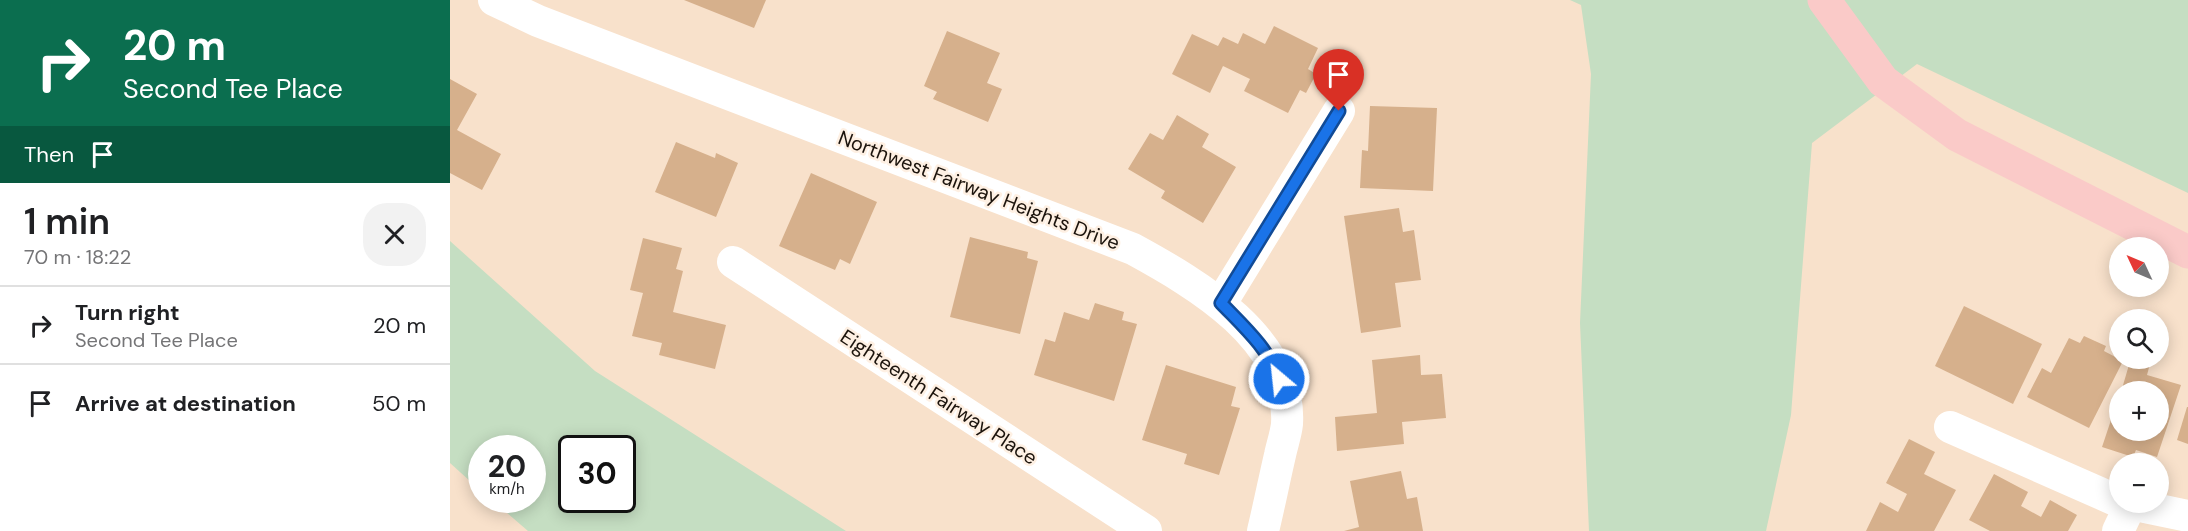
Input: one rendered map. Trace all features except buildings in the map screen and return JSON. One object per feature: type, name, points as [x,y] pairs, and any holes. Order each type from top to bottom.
[{"type":"main road","points":[[1824,0],[1883,81],[1957,135],[2188,252]]},
{"type":"street","name":"Northwest Fairway Heights Drive","points":[[494,0],[538,21],[1133,249],[1179,274],[1221,303],[1253,337],[1274,364],[1284,394],[1287,424],[1263,531]]},
{"type":"street","points":[[1221,303],[1339,111]]},
{"type":"street","name":"Eighteenth Fairway Place","points":[[733,262],[1146,531]]},
{"type":"street","points":[[1950,427],[2109,504]]},
{"type":"street","points":[[2155,513],[2188,516]]},
{"type":"green space","points":[[1570,0],[2188,0],[2188,193],[1917,64],[1812,143],[1791,415],[1766,531],[1589,531],[1580,323],[1591,74],[1581,5]]},
{"type":"green space","points":[[450,241],[595,371],[846,531],[528,531],[507,513],[546,513],[546,435],[468,435],[468,479],[450,463]]},
{"type":"route","points":[[1279,379],[1274,364],[1253,337],[1221,303],[1339,111]]}]
